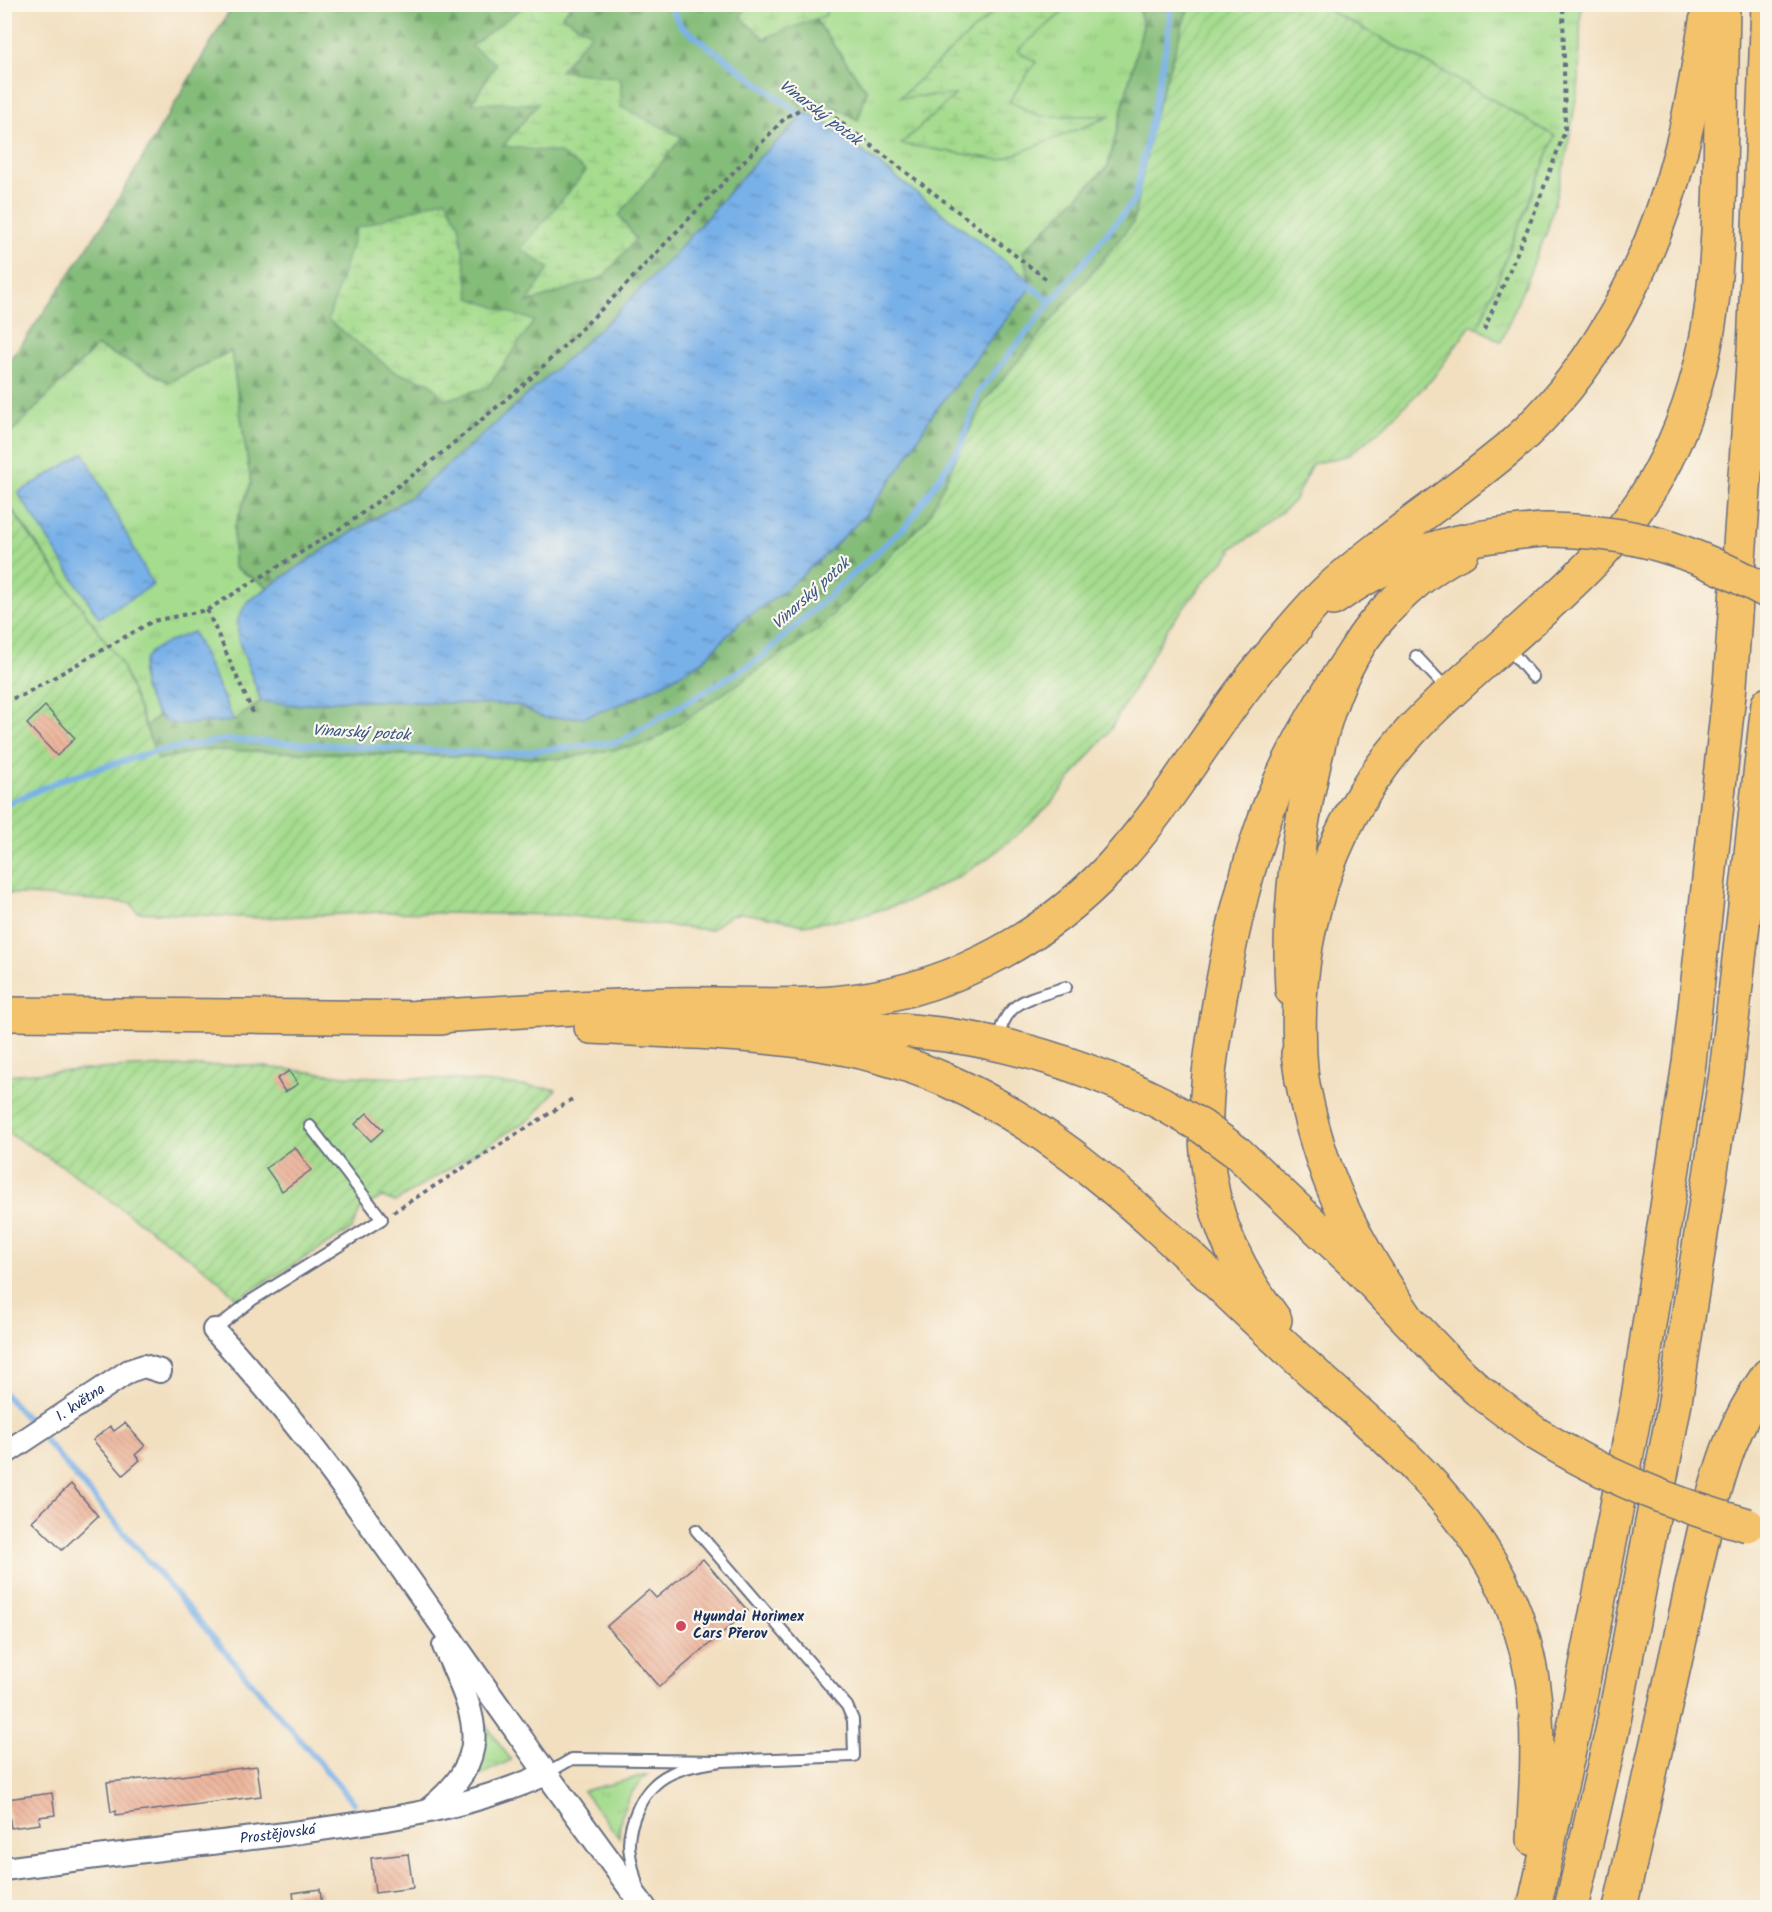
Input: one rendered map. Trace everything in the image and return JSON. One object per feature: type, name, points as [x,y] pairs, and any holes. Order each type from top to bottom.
[{"type":"main road","points":[[418,1017],[673,1004],[790,1005],[887,995],[930,984],[997,956],[1043,927],[1069,907],[1111,867],[1149,822],[1243,689],[1275,649],[1326,593],[1355,567],[1510,447],[1551,406],[1586,362],[1621,303],[1639,266],[1670,186],[1689,118],[1709,4]]},
{"type":"main road","points":[[1302,1081],[1298,1027],[1303,954],[1325,874],[1339,841],[1374,778],[1410,732],[1562,593],[1618,534],[1639,507],[1657,478],[1692,399],[1708,335],[1717,264],[1723,4]]},
{"type":"main road","points":[[1534,1908],[1574,1728],[1638,1397],[1689,1063],[1731,674],[1754,350],[1767,5]]},
{"type":"main road","points":[[1275,649],[1319,609],[1359,582],[1403,559],[1445,544],[1543,530],[1606,532],[1664,544],[1717,565],[1767,591]]},
{"type":"main road","points":[[1354,1408],[1280,1328],[1251,1286],[1221,1225],[1213,1195],[1207,1164],[1205,1134],[1207,1090],[1220,998],[1238,913],[1269,809],[1298,744],[1320,704],[1355,651],[1403,593],[1440,564],[1486,543],[1543,530]]},
{"type":"main road","points":[[1355,651],[1342,675],[1324,721],[1309,786],[1295,866],[1290,924],[1295,1030],[1302,1081],[1314,1135],[1338,1203],[1362,1249],[1407,1318]]},
{"type":"main road","points":[[1571,1908],[1612,1731],[1674,1408],[1726,1073],[1767,704]]},
{"type":"main road","points":[[4,1014],[418,1017],[766,1037],[848,1048],[915,1068],[973,1093],[1053,1143],[1118,1193],[1354,1408],[1422,1474],[1459,1515],[1495,1570],[1519,1625],[1532,1673],[1538,1727],[1538,1754],[1528,1908]]},
{"type":"main road","points":[[672,1031],[880,1029],[929,1033],[997,1043],[1058,1059],[1125,1085],[1201,1126],[1238,1153],[1296,1206],[1407,1318],[1436,1351],[1478,1390],[1535,1432],[1568,1453],[1637,1488],[1691,1509],[1758,1527]]},
{"type":"main road","points":[[1620,1908],[1706,1523],[1722,1464],[1740,1419],[1767,1375]]},
{"type":"street","points":[[214,1330],[250,1368],[317,1452],[384,1542],[546,1774],[643,1904]]},
{"type":"street","name":"1. května","points":[[4,1454],[129,1371],[144,1366],[160,1371]]},
{"type":"street","points":[[424,1601],[474,1721],[471,1754],[458,1780],[452,1789],[425,1812]]},
{"type":"street","name":"Prostějovská","points":[[4,1869],[330,1828],[425,1812],[502,1792],[546,1774]]},
{"type":"lane","points":[[1504,644],[1533,677]]},
{"type":"lane","points":[[1416,656],[1450,693]]},
{"type":"lane","points":[[997,1043],[1001,1025],[1011,1010],[1027,1000],[1066,987]]},
{"type":"lane","points":[[214,1330],[252,1300],[382,1219],[310,1126]]},
{"type":"lane","points":[[546,1774],[572,1759],[721,1761],[854,1756],[853,1720],[847,1706],[696,1530]]},
{"type":"lane","points":[[643,1904],[629,1845],[632,1822],[645,1793],[664,1776],[692,1766],[721,1761]]},
{"type":"lane","points":[[1630,1908],[1647,1794]]},
{"type":"path","points":[[1484,330],[1535,211],[1565,131],[1563,4]]},
{"type":"path","points":[[4,707],[6,701],[23,695],[153,621],[207,610],[349,523],[438,456],[528,381],[620,291],[786,117],[808,105],[822,108],[1048,281]]},
{"type":"path","points":[[207,610],[254,715]]},
{"type":"path","points":[[382,1219],[574,1098]]},
{"type":"green space","points":[[749,4],[826,5],[826,15],[764,38],[740,17]]},
{"type":"green space","points":[[233,5],[805,5],[867,91],[858,120],[821,100],[796,98],[807,114],[760,157],[672,257],[616,314],[412,496],[268,587],[234,567],[234,529],[251,483],[231,351],[169,382],[97,346],[5,439],[5,365],[25,340],[106,220]]},
{"type":"green space","points":[[526,5],[571,5],[562,16],[591,33],[560,71],[621,78],[621,107],[682,137],[619,215],[636,239],[603,277],[527,303],[549,268],[521,249],[586,171],[560,153],[503,146],[538,104],[472,103],[496,64],[471,46]]},
{"type":"green space","points":[[805,5],[1138,5],[1143,26],[1108,167],[1023,251],[1029,280],[819,118],[807,114],[795,98],[821,100],[858,120]]},
{"type":"green space","points":[[1001,5],[1071,5],[1017,51],[1036,62],[1009,101],[1039,116],[1111,116],[1001,160],[901,144],[955,95],[900,97]]},
{"type":"green space","points":[[1138,5],[1189,5],[1154,118],[1133,223],[983,403],[927,519],[819,629],[650,743],[562,759],[202,750],[158,760],[146,727],[158,716],[171,723],[234,721],[261,701],[297,705],[347,700],[518,705],[544,718],[585,717],[626,702],[703,661],[739,623],[784,591],[868,512],[904,462],[932,415],[1031,287],[1023,252],[1108,166],[1143,26]]},
{"type":"green space","points":[[1189,5],[1319,5],[1444,72],[1555,136],[1478,328],[1471,325],[1432,379],[1379,431],[1349,455],[1312,464],[1294,501],[1257,533],[1230,549],[1232,552],[1207,578],[1167,629],[1110,730],[1051,803],[1030,824],[991,856],[961,875],[909,901],[854,918],[802,925],[741,913],[729,916],[710,930],[562,915],[381,912],[261,918],[137,912],[131,903],[5,893],[4,499],[121,663],[158,760],[202,750],[562,759],[650,743],[819,629],[927,519],[983,403],[1133,223],[1154,118]]},
{"type":"green space","points":[[1319,5],[1581,5],[1579,82],[1566,158],[1547,231],[1501,342],[1478,328],[1555,136],[1444,72]]},
{"type":"green space","points":[[445,199],[459,224],[470,298],[534,321],[488,387],[445,400],[430,383],[395,372],[328,320],[357,228]]},
{"type":"green space","points":[[98,345],[169,382],[231,351],[251,483],[234,529],[234,567],[268,587],[247,602],[238,639],[261,701],[234,721],[193,632],[162,647],[145,662],[142,671],[143,683],[158,716],[146,727],[121,663],[5,499],[4,439]]},
{"type":"green space","points":[[247,1065],[347,1076],[449,1079],[556,1089],[533,1117],[395,1202],[382,1197],[360,1210],[352,1229],[237,1299],[213,1275],[61,1165],[5,1131],[4,1075],[132,1067]]},
{"type":"green space","points":[[486,1725],[511,1760],[470,1780],[483,1750]]},
{"type":"green space","points":[[647,1775],[626,1804],[619,1829],[619,1838],[583,1791]]},
{"type":"water","points":[[807,114],[819,118],[1029,280],[1031,287],[932,415],[904,462],[868,512],[784,591],[739,623],[703,661],[626,702],[585,717],[544,718],[518,705],[347,700],[297,705],[261,701],[238,639],[238,619],[247,602],[325,549],[412,496],[495,424],[616,314],[672,257],[760,157]]},
{"type":"water","points":[[84,453],[153,585],[99,618],[18,493]]},
{"type":"water","points":[[193,632],[234,721],[170,723],[156,711],[150,702],[142,672],[148,655],[163,644]]},
{"type":"building","points":[[45,706],[75,738],[57,756],[27,724]]},
{"type":"building","points":[[289,1071],[298,1084],[285,1092],[277,1079]]},
{"type":"building","points":[[367,1113],[383,1130],[371,1141],[355,1124]]},
{"type":"building","points":[[295,1147],[311,1170],[282,1191],[266,1168]]},
{"type":"building","points":[[125,1423],[145,1446],[135,1455],[140,1460],[123,1475],[93,1440],[110,1426],[114,1431]]},
{"type":"building","points":[[71,1484],[98,1516],[62,1550],[32,1521]]},
{"type":"building","points":[[703,1559],[748,1611],[659,1687],[607,1626],[649,1590],[656,1598]]},
{"type":"building","points":[[257,1766],[261,1796],[116,1815],[116,1811],[111,1812],[107,1782],[165,1778]]},
{"type":"building","points":[[52,1793],[55,1815],[39,1817],[40,1824],[11,1828],[7,1799]]},
{"type":"building","points":[[408,1854],[413,1888],[375,1893],[371,1858]]},
{"type":"building","points":[[320,1889],[322,1908],[295,1908],[293,1893]]},
{"type":"waterway","name":"Vinarský potok","points":[[672,4],[672,9],[681,26],[808,120]]},
{"type":"waterway","points":[[1051,302],[1135,199],[1168,37],[1171,4]]},
{"type":"waterway","name":"Vinarský potok","points":[[4,805],[66,778],[157,751],[226,740],[506,754],[619,742],[758,660],[908,524],[961,445],[979,392],[1051,302],[1025,282]]},
{"type":"waterway","points":[[4,1393],[29,1421]]},
{"type":"waterway","points":[[45,1440],[354,1803]]},
{"type":"place","name":"Hyundai Horimex Cars Přerov","points":[[681,1626]]}]
